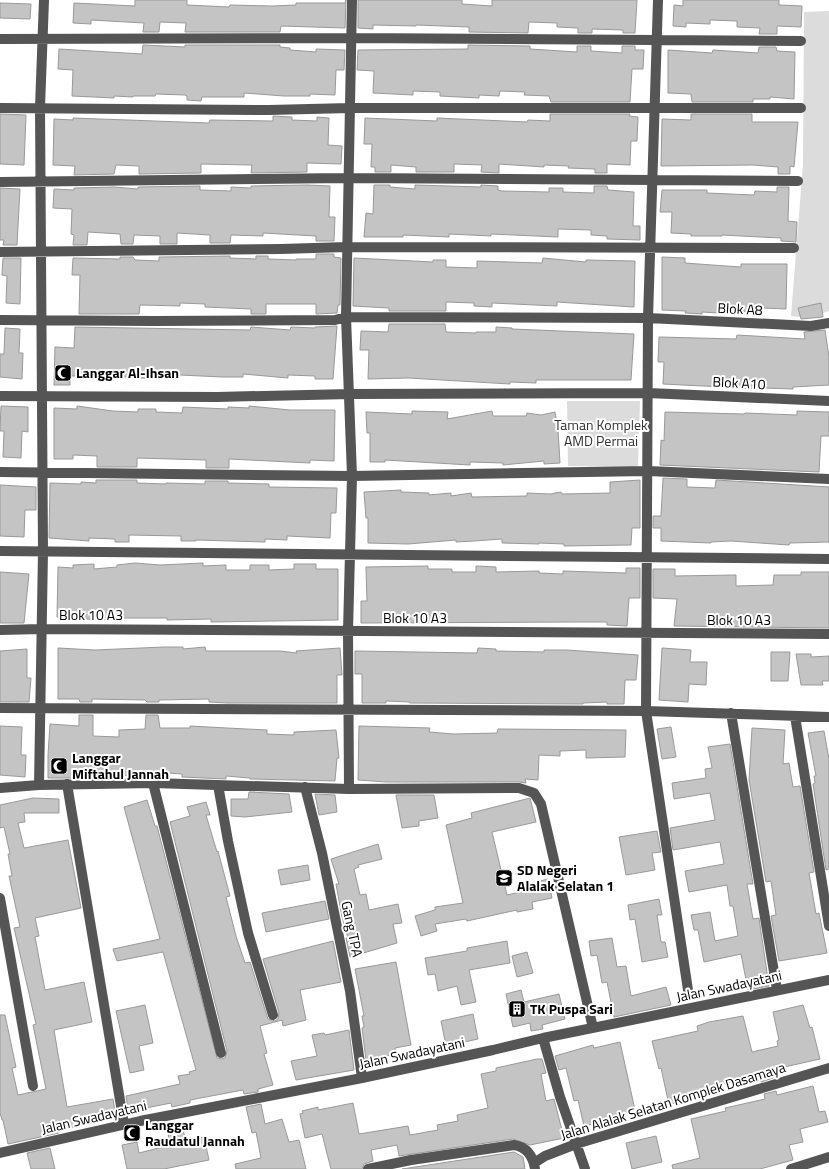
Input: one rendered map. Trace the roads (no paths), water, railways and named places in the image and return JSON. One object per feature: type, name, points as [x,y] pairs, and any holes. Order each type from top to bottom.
[{"type":"street","points":[[39,785],[42,707],[43,551],[40,251],[42,182],[40,107],[44,40],[44,0]]},
{"type":"street","points":[[349,789],[348,631],[352,476],[346,317],[352,0]]},
{"type":"street","points":[[658,0],[648,318],[646,711],[688,990]]},
{"type":"street","points":[[0,39],[352,38],[801,42]]},
{"type":"street","points":[[0,108],[40,107],[214,110],[350,108],[801,108]]},
{"type":"street","points":[[0,182],[348,178],[798,181]]},
{"type":"street","points":[[0,252],[347,247],[794,248]]},
{"type":"street","name":"Blok A8","points":[[0,320],[335,320],[346,317],[648,318],[811,326],[829,322]]},
{"type":"street","name":"Blok A10","points":[[0,396],[217,397],[350,394],[648,393],[829,401]]},
{"type":"street","points":[[0,472],[352,476],[648,471],[829,479]]},
{"type":"street","points":[[0,551],[351,556],[647,556],[829,559]]},
{"type":"street","name":"Blok 10 A3","points":[[0,630],[42,629],[829,634]]},
{"type":"street","points":[[0,708],[646,711],[829,717]]},
{"type":"street","points":[[731,713],[777,990]]},
{"type":"street","points":[[795,716],[829,926]]},
{"type":"street","points":[[0,788],[67,784],[153,783],[349,789],[519,788],[534,793],[541,804],[593,1028]]},
{"type":"street","points":[[153,783],[221,1053]]},
{"type":"street","points":[[67,784],[124,1124]]},
{"type":"street","points":[[218,784],[228,841],[248,933],[273,1015]]},
{"type":"street","name":"Gang TPA","points":[[305,787],[322,853],[350,991],[362,1078]]},
{"type":"street","points":[[0,898],[33,1086]]},
{"type":"street","name":"Jalan Swadayatani","points":[[0,1153],[124,1124],[362,1078],[543,1038],[829,980]]},
{"type":"street","points":[[543,1038],[560,1097],[585,1169]]},
{"type":"street","name":"Jalan Alalak Selatan Komplek Dasamaya","points":[[534,1166],[545,1156],[576,1144],[829,1068]]},
{"type":"street","points":[[368,1169],[411,1160],[514,1145],[524,1147],[530,1155],[534,1166]]},
{"type":"street","points":[[792,1169],[829,1157]]},
{"type":"place","name":"Langgar Al-Ihsan","points":[[63,373]]},
{"type":"place","name":"Langgar Miftahul Jannah","points":[[59,766]]},
{"type":"place","name":"SD Negeri Alalak Selatan 1","points":[[504,878]]},
{"type":"place","name":"TK Puspa Sari","points":[[517,1009]]},
{"type":"place","name":"Langgar Raudatul Jannah","points":[[132,1133]]},
{"type":"park label","name":"Taman Komplek AMD Permai","points":[[601,434]]}]
